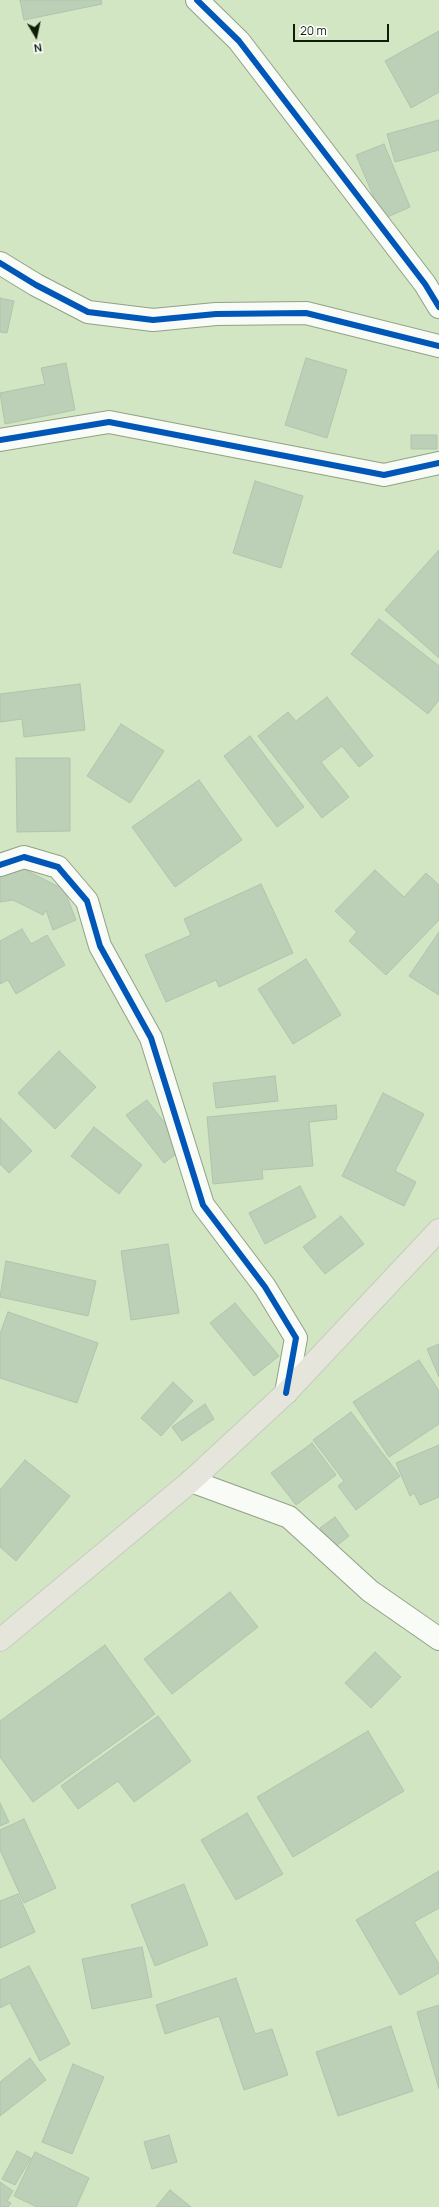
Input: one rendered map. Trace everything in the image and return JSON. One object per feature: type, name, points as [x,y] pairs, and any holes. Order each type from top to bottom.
[{"type":"main road","points":[[0,1640],[191,1481],[286,1394],[439,1230]]},
{"type":"street","points":[[197,0],[239,41],[425,284],[439,307]]},
{"type":"street","points":[[0,264],[88,312],[153,320],[216,314],[306,313],[439,346]]},
{"type":"street","points":[[0,440],[109,422],[384,475],[439,463]]},
{"type":"street","points":[[0,865],[24,857],[58,867],[87,901],[100,946],[151,1038],[203,1204],[266,1286],[296,1338],[286,1394]]},
{"type":"street","points":[[191,1481],[289,1517],[370,1591],[439,1639]]},
{"type":"building","points":[[20,0],[101,0],[102,4],[24,20]]},
{"type":"building","points":[[439,31],[439,92],[411,108],[385,61]]},
{"type":"building","points":[[439,120],[439,150],[395,162],[387,134]]},
{"type":"building","points":[[384,144],[410,207],[383,219],[356,155]]},
{"type":"building","points":[[0,298],[14,301],[7,333],[0,332]]},
{"type":"building","points":[[306,358],[347,370],[327,438],[285,425]]},
{"type":"building","points":[[66,363],[75,410],[5,424],[0,393],[45,384],[41,368]]},
{"type":"building","points":[[411,435],[437,435],[437,449],[411,449]]},
{"type":"building","points":[[255,481],[303,496],[281,568],[233,553]]},
{"type":"building","points":[[439,550],[439,658],[385,610]]},
{"type":"building","points":[[379,619],[439,666],[439,700],[428,714],[351,654]]},
{"type":"building","points":[[80,684],[85,730],[24,737],[22,719],[0,722],[0,694]]},
{"type":"building","points":[[327,697],[373,756],[359,767],[342,746],[321,762],[349,797],[322,818],[258,736],[288,712],[296,721]]},
{"type":"building","points":[[121,724],[164,751],[130,803],[87,776]]},
{"type":"building","points":[[250,736],[304,807],[277,827],[224,756]]},
{"type":"building","points":[[16,758],[70,758],[70,831],[17,832]]},
{"type":"building","points":[[199,780],[242,840],[175,887],[132,827]]},
{"type":"building","points":[[27,868],[28,871],[57,886],[62,884],[76,920],[53,930],[46,910],[43,915],[13,900],[0,902],[0,872]]},
{"type":"building","points":[[375,870],[404,897],[426,873],[439,885],[439,920],[386,975],[349,941],[357,932],[335,911]]},
{"type":"building","points":[[261,884],[293,953],[219,987],[216,980],[166,1002],[145,955],[191,935],[184,919]]},
{"type":"building","points":[[22,929],[31,944],[47,935],[65,965],[16,994],[8,980],[0,984],[0,941]]},
{"type":"building","points":[[439,932],[439,995],[409,976]]},
{"type":"building","points":[[306,959],[341,1015],[293,1044],[258,989]]},
{"type":"building","points":[[59,1051],[96,1087],[55,1129],[18,1093]]},
{"type":"building","points":[[275,1076],[278,1101],[216,1108],[213,1083]]},
{"type":"building","points":[[383,1093],[424,1114],[395,1171],[416,1182],[404,1206],[342,1176]]},
{"type":"building","points":[[147,1100],[184,1148],[164,1163],[126,1115]]},
{"type":"building","points":[[336,1105],[337,1119],[309,1122],[313,1166],[262,1170],[263,1179],[213,1184],[207,1117]]},
{"type":"building","points":[[0,1118],[32,1151],[9,1173],[0,1164]]},
{"type":"building","points":[[94,1127],[142,1165],[119,1194],[71,1156]]},
{"type":"building","points":[[300,1186],[316,1217],[265,1244],[249,1213]]},
{"type":"building","points":[[341,1216],[364,1244],[325,1274],[303,1247]]},
{"type":"building","points":[[168,1244],[179,1313],[131,1320],[121,1251]]},
{"type":"building","points":[[6,1261],[96,1281],[88,1316],[0,1297]]},
{"type":"building","points":[[235,1303],[279,1356],[254,1376],[210,1323]]},
{"type":"building","points":[[8,1312],[98,1343],[77,1403],[0,1378],[0,1334]]},
{"type":"building","points":[[439,1344],[439,1377],[427,1349]]},
{"type":"building","points":[[419,1360],[439,1391],[439,1424],[389,1457],[353,1402]]},
{"type":"building","points":[[173,1382],[193,1401],[161,1436],[141,1418]]},
{"type":"building","points":[[205,1404],[214,1419],[182,1441],[172,1427]]},
{"type":"building","points":[[351,1412],[400,1476],[356,1510],[338,1486],[344,1481],[313,1440]]},
{"type":"building","points":[[312,1443],[336,1475],[296,1505],[271,1473]]},
{"type":"building","points":[[439,1445],[439,1497],[420,1505],[414,1493],[410,1496],[396,1463]]},
{"type":"building","points":[[25,1460],[70,1496],[16,1561],[0,1547],[0,1490]]},
{"type":"building","points":[[335,1517],[349,1536],[335,1547],[320,1528]]},
{"type":"building","points":[[230,1592],[258,1627],[172,1694],[144,1659]]},
{"type":"building","points":[[105,1645],[155,1714],[33,1802],[0,1757],[0,1721]]},
{"type":"building","points":[[375,1652],[401,1677],[371,1708],[345,1683]]},
{"type":"building","points":[[158,1716],[191,1761],[134,1802],[118,1781],[78,1809],[61,1786]]},
{"type":"building","points":[[368,1731],[404,1791],[293,1857],[257,1797]]},
{"type":"building","points":[[0,1803],[9,1822],[0,1826]]},
{"type":"building","points":[[247,1813],[283,1874],[236,1900],[201,1840]]},
{"type":"building","points":[[24,1819],[56,1888],[24,1903],[0,1850],[0,1830]]},
{"type":"building","points":[[439,1871],[439,1908],[414,1922],[439,1964],[439,1973],[400,1995],[356,1920]]},
{"type":"building","points":[[184,1884],[208,1945],[155,1966],[131,1905]]},
{"type":"building","points":[[18,1894],[35,1932],[0,1948],[0,1901]]},
{"type":"building","points":[[142,1947],[152,1997],[92,2009],[82,1959]]},
{"type":"building","points":[[29,1966],[70,2044],[40,2061],[10,2003],[0,2008],[0,1980]]},
{"type":"building","points":[[236,1978],[255,2034],[272,2029],[288,2075],[244,2090],[219,2016],[165,2034],[156,2005]]},
{"type":"building","points":[[439,2005],[439,2089],[417,2012]]},
{"type":"building","points":[[391,2026],[413,2091],[338,2116],[316,2052]]},
{"type":"building","points":[[30,2058],[46,2080],[0,2116],[0,2082]]},
{"type":"building","points":[[73,2064],[104,2077],[72,2154],[42,2142]]},
{"type":"building","points":[[169,2135],[177,2162],[152,2169],[144,2142]]},
{"type":"building","points":[[17,2151],[31,2158],[15,2185],[2,2179]]},
{"type":"building","points":[[35,2152],[89,2178],[76,2207],[37,2207],[14,2196]]},
{"type":"building","points":[[0,2182],[13,2191],[7,2201],[11,2203],[8,2207],[0,2207]]},
{"type":"building","points":[[170,2190],[191,2207],[156,2207]]},
{"type":"cycle path","points":[[197,0],[239,41],[425,284],[439,307]]},
{"type":"cycle path","points":[[0,263],[36,285],[88,312],[153,320],[216,314],[306,313],[439,346]]},
{"type":"cycle path","points":[[0,440],[109,422],[384,475],[439,463]]},
{"type":"cycle path","points":[[0,865],[24,857],[58,867],[87,901],[100,946],[151,1038],[203,1205],[265,1287],[296,1338],[286,1393]]}]
